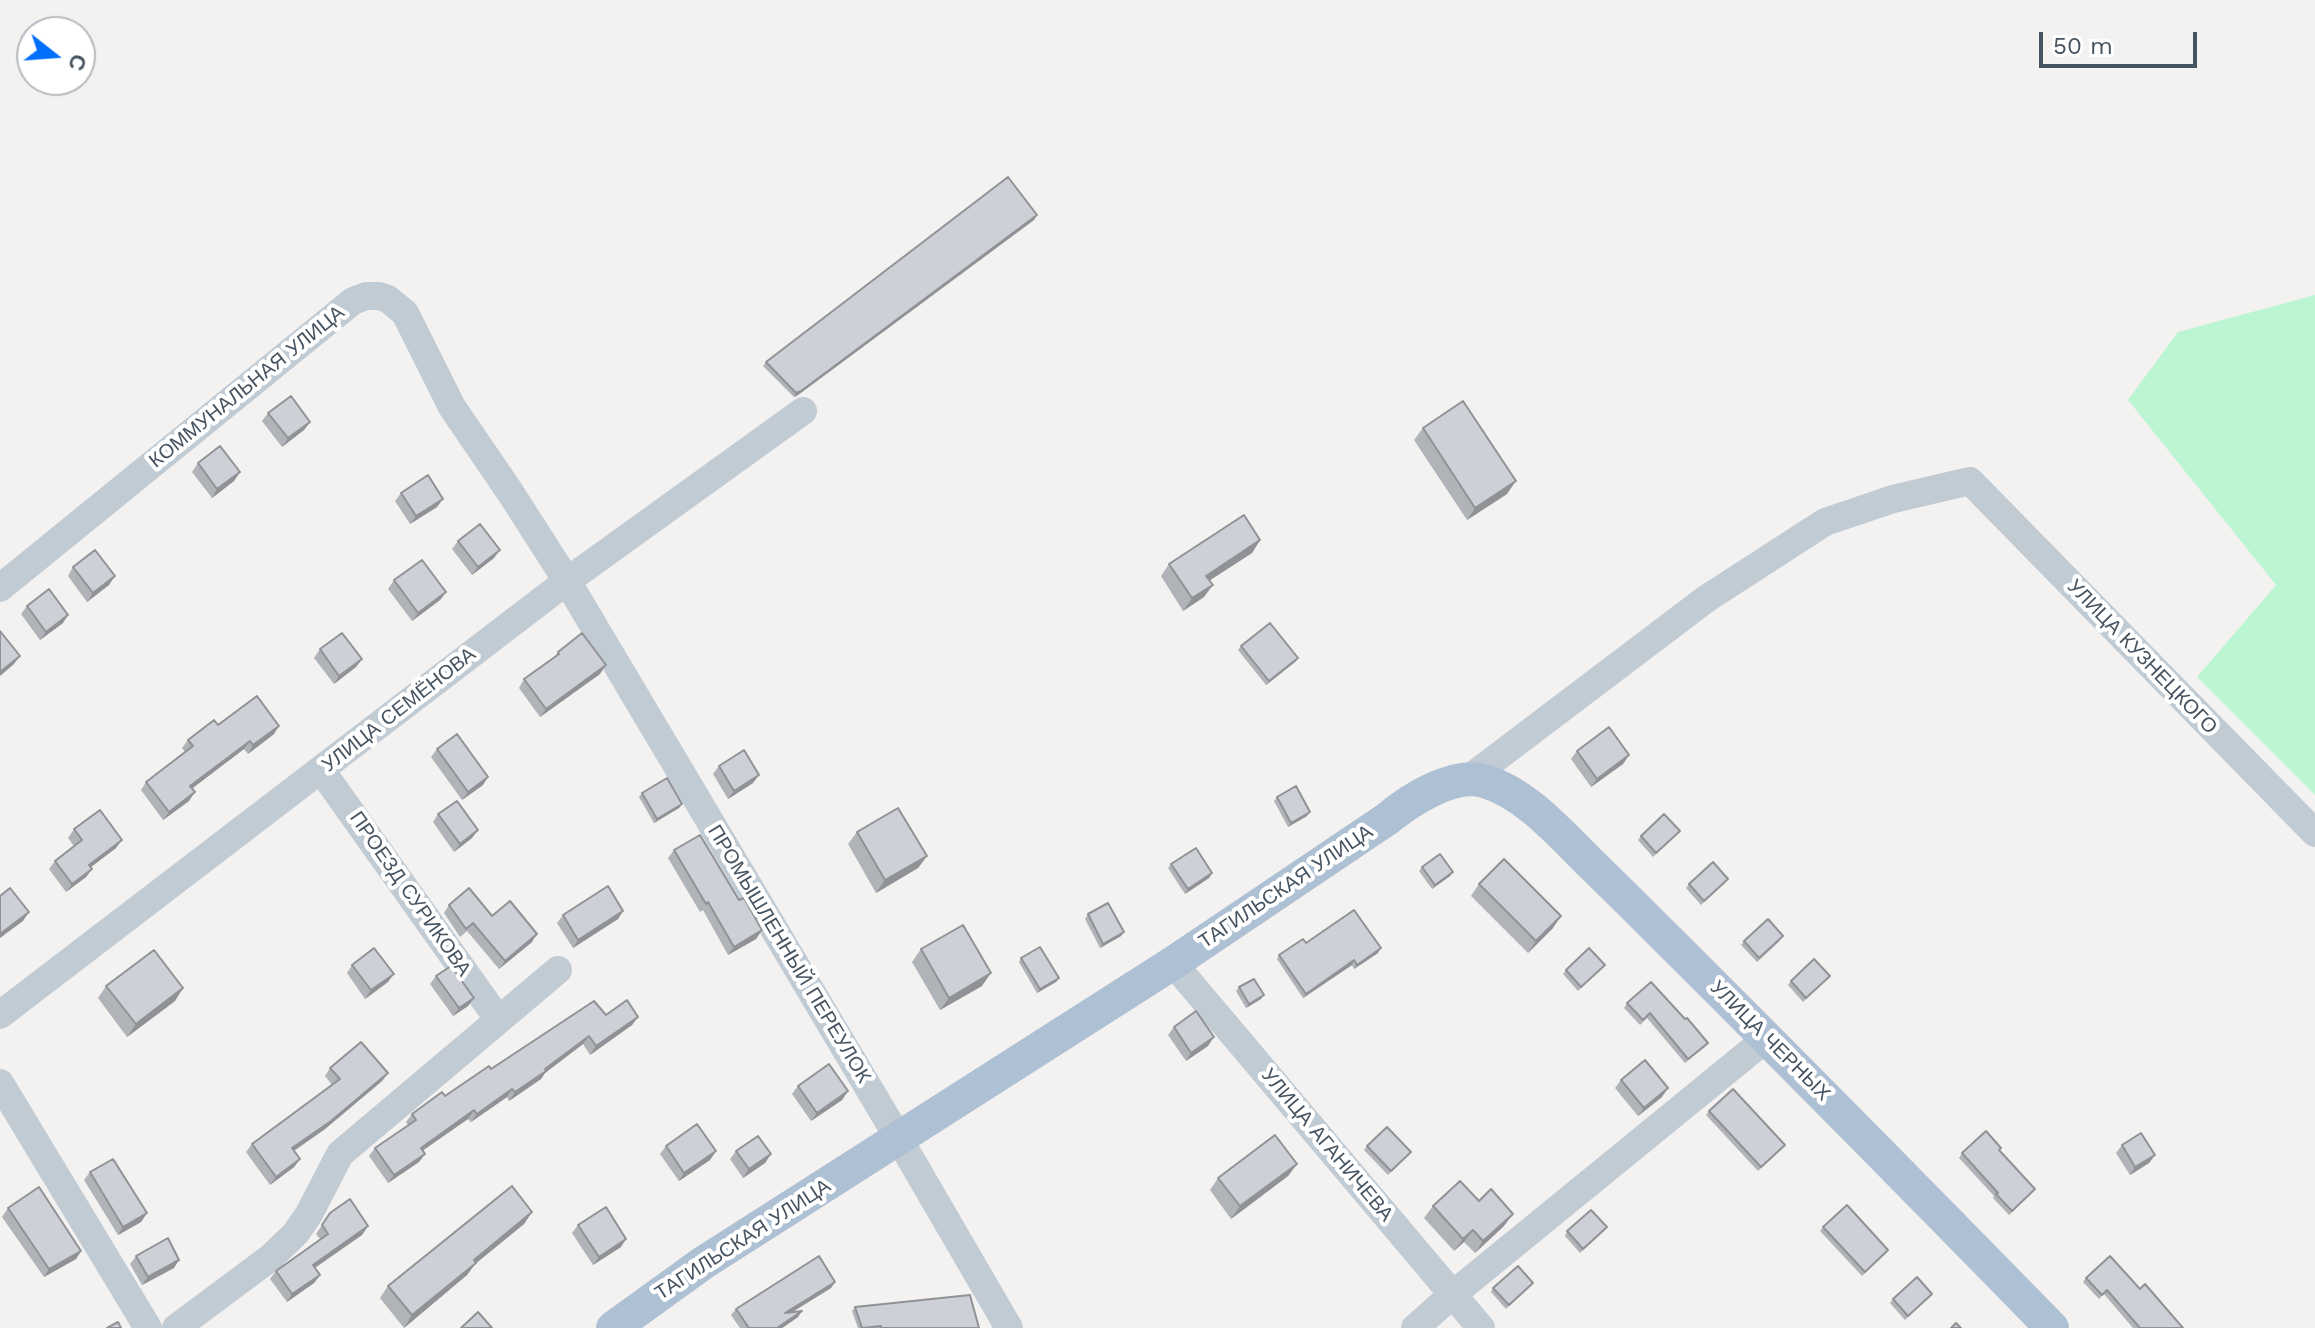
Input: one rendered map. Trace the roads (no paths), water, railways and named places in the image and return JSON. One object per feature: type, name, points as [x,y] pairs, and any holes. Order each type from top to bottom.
[{"type":"main road","name":"ТАГИЛЬСКАЯ УЛИЦА","points":[[613,1328],[703,1263],[1173,963],[1408,802],[1471,777]]},
{"type":"main road","name":"УЛИЦА ЧЕРНЫХ","points":[[1471,777],[1500,787],[1525,802],[1566,839],[2052,1328]]},
{"type":"street","name":"КОММУНАЛЬНАЯ УЛИЦА","points":[[0,588],[353,301],[366,296],[388,299],[405,313],[452,407],[567,581]]},
{"type":"street","name":"УЛИЦА СЕМЁНОВА","points":[[0,1015],[567,581],[803,411]]},
{"type":"street","name":"ТАГИЛЬСКАЯ УЛИЦА","points":[[1471,777],[1706,599],[1825,522],[1893,499],[1970,481]]},
{"type":"street","name":"УЛИЦА КУЗНЕЦКОГО","points":[[1970,481],[2315,833]]},
{"type":"street","name":"ПРОМЫШЛЕННЫЙ ПЕРЕУЛОК","points":[[567,581],[1009,1328]]},
{"type":"street","name":"ПРОЕЗД СУРИКОВА","points":[[321,770],[498,1019]]},
{"type":"street","name":"УЛИЦА АГАНИЧЕВА","points":[[1173,963],[1481,1328]]},
{"type":"street","points":[[176,1328],[270,1258],[296,1233],[340,1154],[558,970]]},
{"type":"street","points":[[1415,1328],[1767,1038]]},
{"type":"street","points":[[0,1083],[148,1328]]}]
